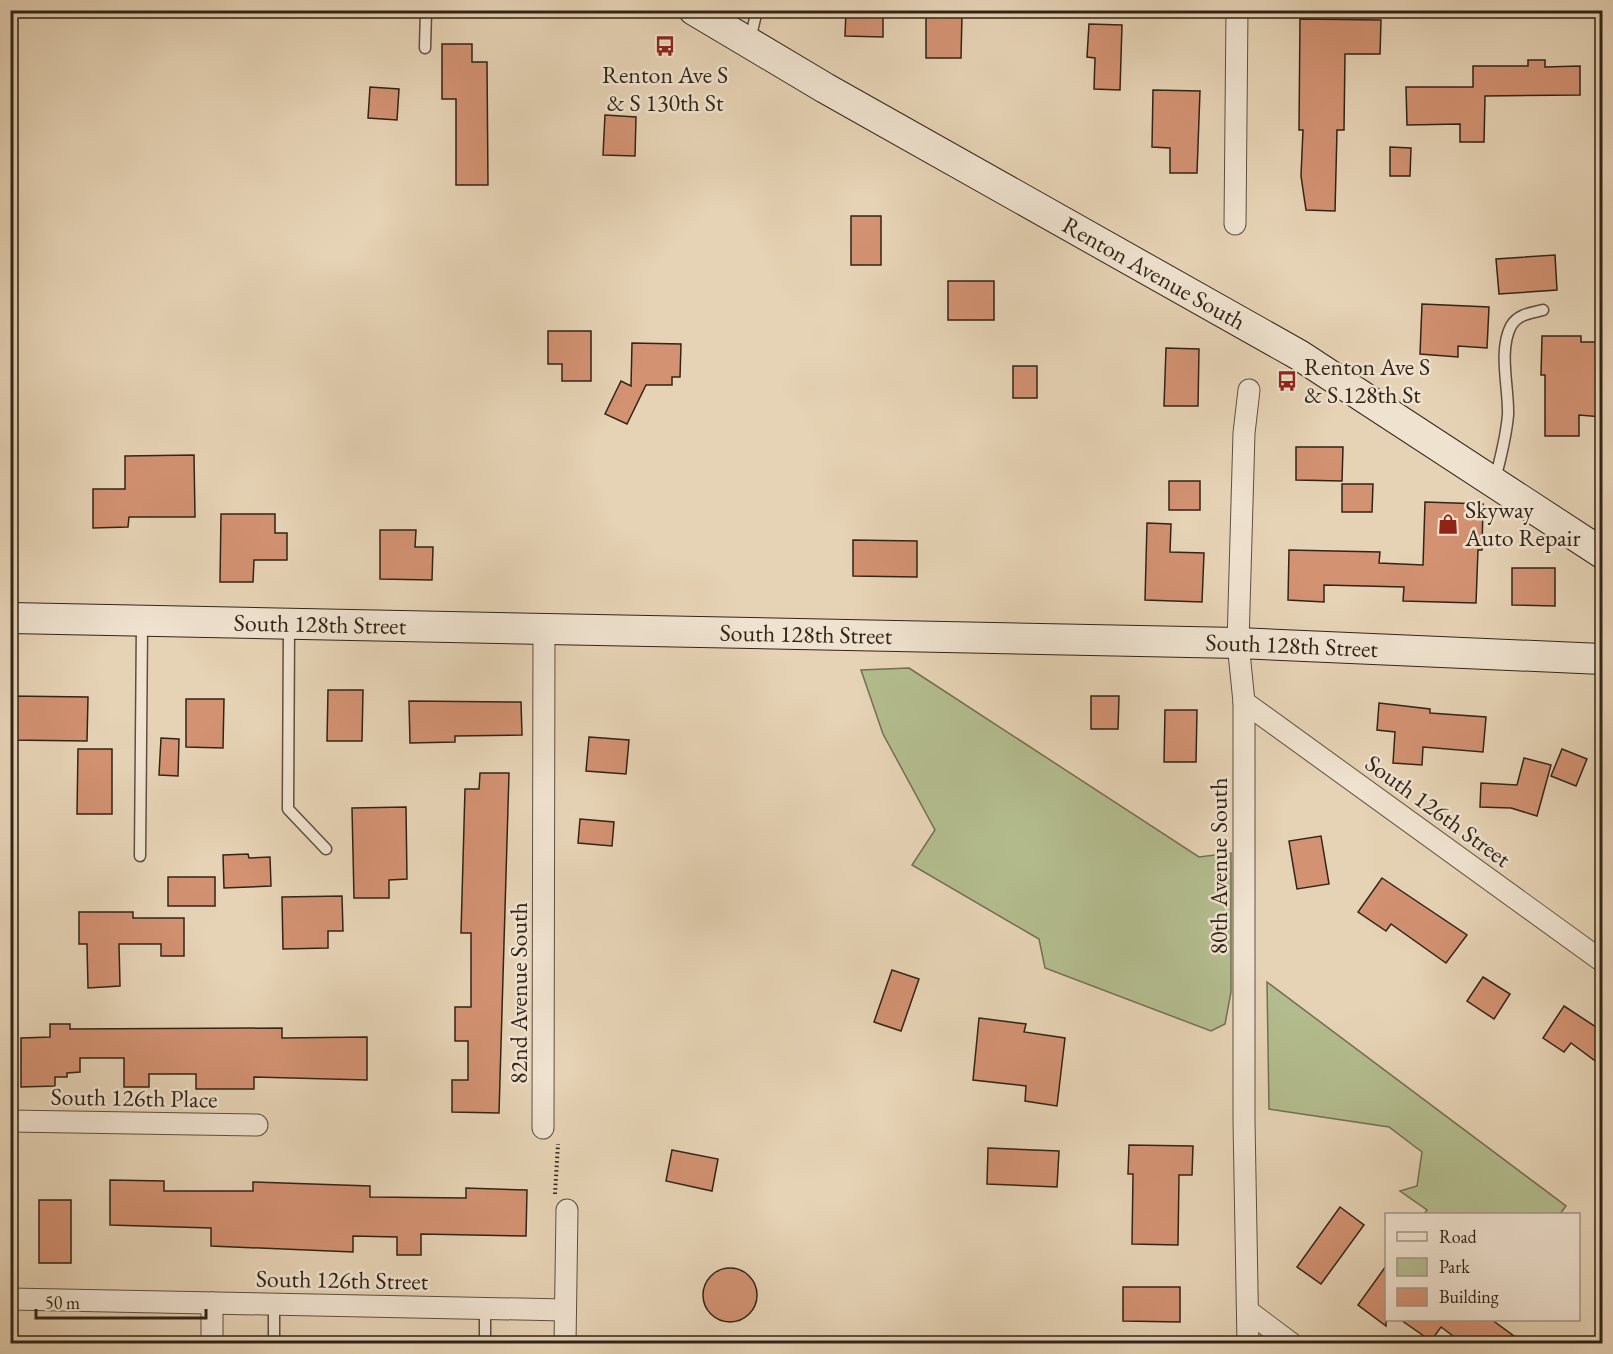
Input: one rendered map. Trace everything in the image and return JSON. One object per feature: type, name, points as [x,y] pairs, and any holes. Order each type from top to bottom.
[{"type":"street","name":"Renton Avenue South","points":[[694,10],[1299,355],[1602,553]]},
{"type":"street","points":[[1234,224],[1237,10]]},
{"type":"street","name":"80th Avenue South","points":[[1248,1344],[1244,1121],[1244,702],[1238,643],[1244,434],[1249,390]]},
{"type":"street","name":"South 128th Street","points":[[10,618],[1238,643],[1598,653]]},
{"type":"street","name":"82nd Avenue South","points":[[543,1128],[544,628]]},
{"type":"street","name":"South 126th Street","points":[[1244,702],[1602,961]]},
{"type":"street","name":"South 126th Place","points":[[10,1121],[257,1125]]},
{"type":"street","points":[[565,1344],[567,1210]]},
{"type":"street","name":"South 126th Street","points":[[10,1299],[565,1310]]},
{"type":"street","points":[[212,1303],[212,1344]]},
{"type":"street","points":[[1248,1311],[1292,1344]]},
{"type":"lane","points":[[426,10],[426,48]]},
{"type":"lane","points":[[750,43],[757,10]]},
{"type":"lane","points":[[1494,482],[1505,441],[1509,334],[1519,316],[1543,309]]},
{"type":"lane","points":[[140,856],[142,620]]},
{"type":"lane","points":[[289,623],[288,809],[326,849]]},
{"type":"lane","points":[[274,1304],[274,1344]]},
{"type":"lane","points":[[485,1308],[485,1344]]},
{"type":"path","points":[[543,1128],[559,1135],[555,1198],[567,1210]]},
{"type":"green space","points":[[909,668],[1199,857],[1231,853],[1231,992],[1225,1024],[1211,1031],[1045,968],[1039,939],[912,865],[935,830],[883,734],[861,670]]},
{"type":"green space","points":[[1267,982],[1566,1206],[1561,1213],[1425,1213],[1427,1210],[1400,1191],[1417,1186],[1422,1152],[1389,1127],[1269,1109]]},
{"type":"building","points":[[846,10],[883,10],[883,37],[845,36]]},
{"type":"building","points":[[926,14],[962,15],[961,58],[926,58]]},
{"type":"building","points":[[1300,19],[1381,20],[1380,54],[1345,54],[1344,130],[1337,130],[1335,211],[1306,210],[1301,176],[1303,130],[1299,130]]},
{"type":"building","points":[[1089,24],[1122,25],[1120,90],[1094,89],[1095,58],[1087,57]]},
{"type":"building","points":[[442,44],[472,44],[472,62],[487,62],[488,185],[456,185],[456,99],[442,99]]},
{"type":"building","points":[[1528,60],[1545,60],[1545,67],[1580,66],[1580,95],[1485,96],[1484,142],[1460,142],[1460,124],[1407,125],[1406,87],[1473,87],[1473,66],[1528,66]]},
{"type":"building","points":[[370,87],[399,89],[397,120],[368,118]]},
{"type":"building","points":[[1153,90],[1200,91],[1197,173],[1170,173],[1170,148],[1152,147]]},
{"type":"building","points":[[605,115],[636,117],[635,156],[603,155]]},
{"type":"building","points":[[1390,147],[1411,148],[1410,176],[1390,176]]},
{"type":"building","points":[[851,216],[881,216],[881,265],[851,265]]},
{"type":"building","points":[[1555,255],[1557,290],[1499,294],[1496,259]]},
{"type":"building","points":[[948,281],[994,281],[994,320],[948,320]]},
{"type":"building","points":[[1422,304],[1489,307],[1487,348],[1458,346],[1458,357],[1420,354]]},
{"type":"building","points":[[548,331],[591,331],[591,381],[562,381],[562,364],[548,364]]},
{"type":"building","points":[[1542,336],[1581,336],[1581,342],[1602,342],[1602,417],[1579,415],[1579,436],[1545,436],[1545,375],[1541,375]]},
{"type":"building","points":[[632,343],[681,344],[680,377],[672,377],[672,385],[646,385],[627,424],[605,414],[621,381],[631,386]]},
{"type":"building","points":[[1166,348],[1199,349],[1198,406],[1164,406]]},
{"type":"building","points":[[1013,366],[1037,366],[1037,398],[1013,398]]},
{"type":"building","points":[[1296,447],[1343,447],[1342,481],[1296,480]]},
{"type":"building","points":[[194,455],[195,517],[129,517],[128,527],[93,528],[93,489],[125,489],[125,456]]},
{"type":"building","points":[[1169,481],[1200,481],[1200,510],[1169,510]]},
{"type":"building","points":[[1342,484],[1373,484],[1372,512],[1342,512]]},
{"type":"building","points":[[1425,502],[1483,504],[1482,550],[1478,550],[1476,603],[1403,601],[1404,587],[1324,585],[1324,602],[1288,600],[1289,550],[1380,552],[1379,563],[1423,565]]},
{"type":"building","points":[[221,514],[275,514],[275,533],[287,533],[287,560],[254,560],[253,582],[220,582]]},
{"type":"building","points":[[1147,523],[1171,524],[1170,552],[1204,553],[1202,602],[1145,600]]},
{"type":"building","points":[[380,530],[416,530],[415,547],[433,547],[432,580],[380,579]]},
{"type":"building","points":[[853,540],[917,541],[917,577],[853,576]]},
{"type":"building","points":[[1512,568],[1555,568],[1555,606],[1512,605]]},
{"type":"building","points":[[328,690],[363,690],[362,741],[327,741]]},
{"type":"building","points":[[10,696],[88,697],[87,741],[10,740]]},
{"type":"building","points":[[1091,696],[1119,696],[1118,729],[1091,729]]},
{"type":"building","points":[[186,699],[224,699],[223,748],[186,747]]},
{"type":"building","points":[[409,701],[521,702],[522,735],[455,736],[455,742],[410,743]]},
{"type":"building","points":[[1379,703],[1430,709],[1430,713],[1486,717],[1483,752],[1423,747],[1422,765],[1393,763],[1395,732],[1377,730]]},
{"type":"building","points":[[1165,710],[1197,710],[1196,762],[1164,762]]},
{"type":"building","points":[[589,737],[629,740],[626,774],[586,771]]},
{"type":"building","points":[[161,738],[179,739],[178,776],[159,775]]},
{"type":"building","points":[[78,749],[112,749],[112,814],[77,814]]},
{"type":"building","points":[[1562,749],[1587,759],[1576,786],[1551,776]]},
{"type":"building","points":[[1524,758],[1551,765],[1537,816],[1511,808],[1480,807],[1481,783],[1517,785]]},
{"type":"building","points":[[480,773],[509,773],[499,1113],[452,1112],[452,1080],[468,1080],[468,1041],[455,1041],[455,1007],[471,1007],[471,933],[461,933],[465,789],[479,789]]},
{"type":"building","points":[[406,807],[407,879],[389,880],[389,898],[354,898],[352,808]]},
{"type":"building","points":[[580,819],[614,822],[612,846],[578,843]]},
{"type":"building","points":[[1321,836],[1329,884],[1297,889],[1289,841]]},
{"type":"building","points":[[248,854],[249,858],[270,857],[271,886],[224,888],[223,855]]},
{"type":"building","points":[[168,877],[215,877],[215,906],[168,906]]},
{"type":"building","points":[[1382,878],[1467,935],[1446,963],[1391,924],[1386,931],[1358,912]]},
{"type":"building","points":[[342,896],[343,931],[328,931],[328,948],[283,949],[282,897]]},
{"type":"building","points":[[79,912],[133,912],[133,918],[184,918],[184,956],[161,956],[161,944],[119,944],[120,986],[88,988],[87,944],[79,944]]},
{"type":"building","points":[[892,970],[919,979],[901,1031],[874,1022]]},
{"type":"building","points":[[1483,977],[1510,994],[1494,1019],[1467,1001]]},
{"type":"building","points":[[1564,1006],[1602,1031],[1602,1066],[1571,1043],[1564,1052],[1543,1038]]},
{"type":"building","points":[[979,1018],[1026,1024],[1024,1032],[1065,1038],[1057,1106],[1025,1101],[1026,1086],[973,1080]]},
{"type":"building","points":[[50,1024],[70,1024],[70,1029],[282,1028],[282,1038],[367,1037],[367,1080],[254,1077],[254,1089],[196,1089],[196,1074],[149,1074],[149,1087],[124,1087],[124,1058],[80,1058],[80,1072],[67,1073],[67,1077],[55,1077],[55,1086],[21,1087],[21,1038],[50,1037]]},
{"type":"building","points":[[1129,1145],[1193,1146],[1192,1175],[1179,1175],[1178,1245],[1132,1244],[1133,1174],[1128,1174]]},
{"type":"building","points":[[988,1148],[1059,1151],[1057,1187],[987,1184]]},
{"type":"building","points":[[672,1150],[718,1159],[712,1191],[666,1181]]},
{"type":"building","points":[[110,1180],[164,1181],[164,1191],[253,1191],[253,1182],[370,1186],[370,1197],[466,1198],[466,1188],[527,1190],[526,1236],[421,1234],[421,1255],[397,1255],[397,1237],[353,1236],[353,1252],[211,1246],[211,1228],[110,1225]]},
{"type":"building","points":[[39,1200],[71,1200],[71,1263],[39,1263]]},
{"type":"building","points":[[1340,1207],[1364,1225],[1321,1284],[1297,1267]]},
{"type":"building","points":[[1385,1267],[1386,1326],[1358,1305]]},
{"type":"building","points":[[730,1268],[740,1270],[749,1276],[755,1285],[757,1295],[755,1305],[749,1314],[740,1320],[730,1322],[720,1320],[711,1314],[705,1305],[703,1295],[705,1285],[711,1276],[720,1270]]},
{"type":"building","points":[[1123,1287],[1180,1287],[1180,1322],[1123,1321]]},
{"type":"building","points":[[1402,1321],[1493,1321],[1525,1344],[1464,1344],[1441,1327],[1431,1341]]},
{"type":"place","name":"Renton Ave S & S 130th St","points":[[665,46]]},
{"type":"place","name":"Renton Ave S & S 128th St","points":[[1287,381]]},
{"type":"place","name":"Skyway Auto Repair","points":[[1448,524]]}]
